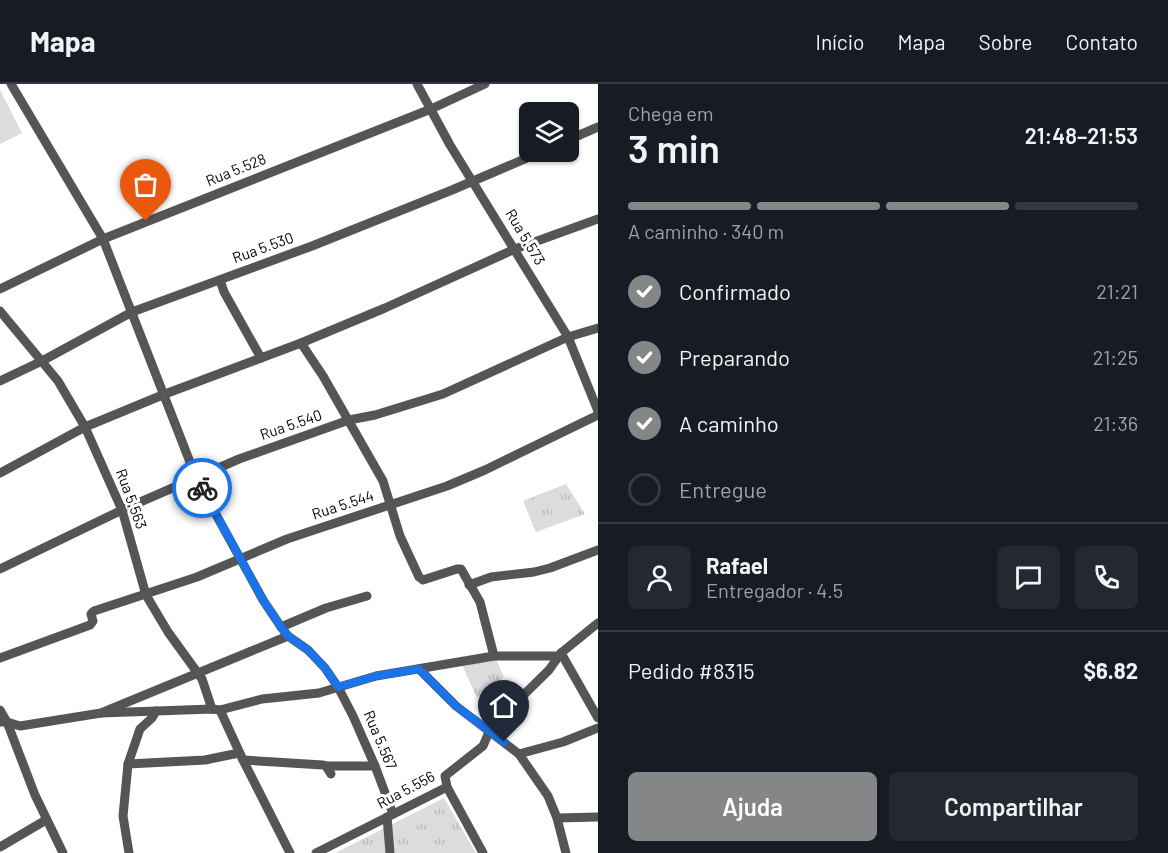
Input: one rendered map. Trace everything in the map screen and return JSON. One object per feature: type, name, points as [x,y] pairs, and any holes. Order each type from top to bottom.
[{"type":"street","name":"Rua 5.567","points":[[11,84],[103,239],[165,394],[195,477],[281,627],[288,636],[308,650],[325,668],[353,716],[375,766],[390,816],[390,853]]},
{"type":"street","name":"Rua 5.573","points":[[417,84],[450,145],[568,337],[598,413]]},
{"type":"street","name":"Rua 5.528","points":[[0,289],[103,239],[431,109],[485,84]]},
{"type":"street","points":[[579,135],[598,127]]},
{"type":"street","name":"Rua 5.530","points":[[0,381],[132,312],[312,246],[519,161]]},
{"type":"street","points":[[0,473],[85,427],[301,343],[515,249],[598,219]]},
{"type":"street","points":[[220,280],[224,292],[261,358]]},
{"type":"street","name":"Rua 5.563","points":[[0,311],[68,396],[85,427],[122,510],[146,595],[168,632],[198,673],[290,853]]},
{"type":"street","name":"Rua 5.540","points":[[0,569],[195,477],[349,420],[375,415],[443,393],[568,337],[598,328]]},
{"type":"street","points":[[301,343],[349,420],[383,481],[406,551],[420,580],[460,569],[480,602],[494,656]]},
{"type":"street","name":"Rua 5.544","points":[[0,658],[90,626],[93,621],[92,612],[197,577],[287,539],[447,486],[485,470],[598,413]]},
{"type":"street","points":[[469,585],[491,577],[542,570],[598,550]]},
{"type":"street","points":[[281,627],[326,608],[368,596]]},
{"type":"street","name":"Rua 5.556","points":[[316,853],[447,787],[445,776],[483,746],[489,732],[514,703],[549,670],[561,655],[598,623]]},
{"type":"street","points":[[101,713],[288,636]]},
{"type":"street","points":[[3,722],[20,726],[101,713],[216,709],[262,699],[310,694],[376,676],[494,656],[561,655],[598,718]]},
{"type":"street","points":[[419,669],[456,706],[519,754],[548,796],[557,818],[566,853]]},
{"type":"street","points":[[0,710],[3,722],[46,820],[63,853]]},
{"type":"street","points":[[129,853],[123,816],[128,764],[140,729],[156,711]]},
{"type":"street","points":[[519,754],[563,742],[598,728]]},
{"type":"street","points":[[128,764],[241,757],[329,770],[375,766]]},
{"type":"street","points":[[447,787],[483,853]]},
{"type":"street","points":[[557,818],[598,817]]},
{"type":"street","points":[[0,848],[46,820]]},
{"type":"green space","points":[[0,90],[22,133],[0,144]]},
{"type":"green space","points":[[566,484],[585,514],[536,532],[523,501]]},
{"type":"green space","points":[[496,659],[504,677],[477,698],[462,665]]},
{"type":"green space","points":[[444,798],[476,853],[335,853]]},
{"type":"way so far","points":[[146,221],[103,239],[165,394],[195,477],[202,488]]},
{"type":"route","points":[[202,488],[263,600],[281,627],[288,636],[308,650],[325,668],[338,687],[376,676],[419,669],[456,706],[504,742]]}]
